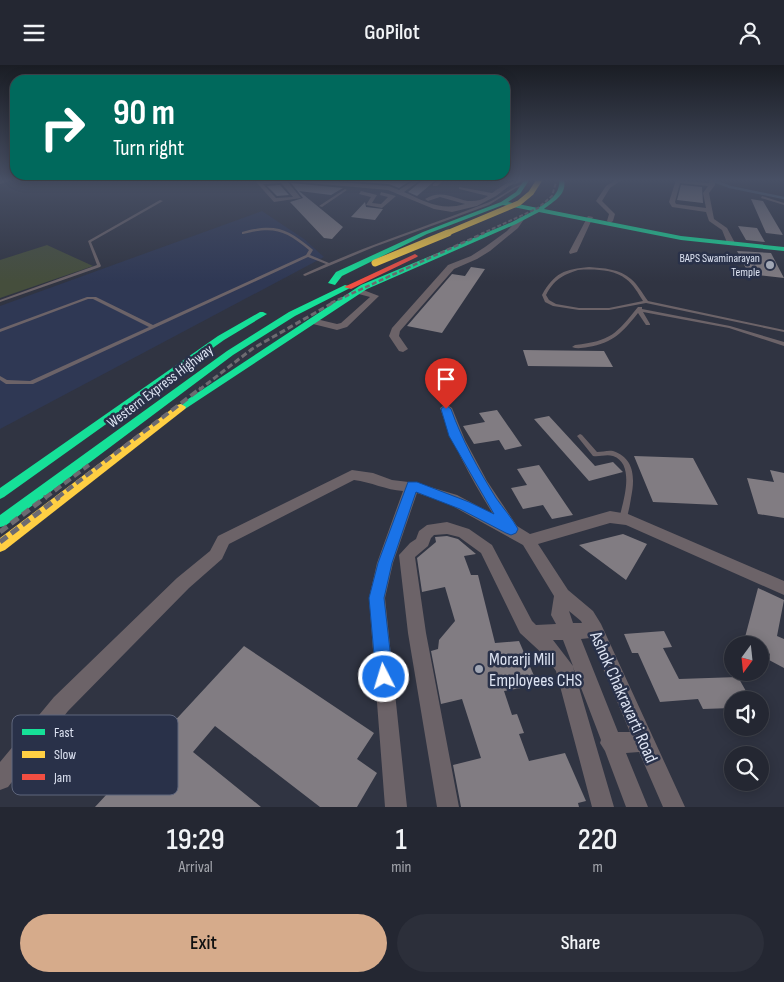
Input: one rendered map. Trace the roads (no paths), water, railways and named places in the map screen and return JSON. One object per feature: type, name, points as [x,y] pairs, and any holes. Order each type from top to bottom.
[{"type":"main road","points":[[332,283],[339,274],[425,233],[474,214]]},
{"type":"main road","points":[[298,298],[375,263],[493,214]]},
{"type":"main road","points":[[0,546],[174,411],[312,321],[356,289],[390,268],[508,214]]},
{"type":"main road","points":[[356,289],[530,214]]},
{"type":"main road","points":[[565,214],[731,242]]},
{"type":"main road","points":[[590,218],[681,238],[784,247]]},
{"type":"main road","name":"Western Express Highway","points":[[0,522],[230,353],[292,314],[356,289]]},
{"type":"main road","name":"Western Express Highway","points":[[0,494],[221,338],[273,308]]},
{"type":"street","points":[[610,221],[612,214]]},
{"type":"street","points":[[711,214],[712,220],[725,229],[731,242]]},
{"type":"street","points":[[403,349],[394,336],[395,329],[451,267],[475,257],[494,245],[499,239],[520,224],[522,218]]},
{"type":"street","points":[[573,252],[590,218]]},
{"type":"street","points":[[439,254],[451,267]]},
{"type":"street","points":[[312,321],[337,327],[344,325],[374,299],[374,296],[356,289]]},
{"type":"street","points":[[446,409],[455,436],[463,451],[491,500],[511,529]]},
{"type":"street","points":[[52,715],[183,583],[216,555],[223,540],[352,475],[372,478],[391,485],[412,486],[460,503],[511,529],[528,541],[610,517],[624,519],[696,548],[784,588]]},
{"type":"street","points":[[396,807],[377,598],[385,563],[412,486]]},
{"type":"street","points":[[448,807],[417,633],[407,555],[409,551],[423,542],[424,535],[432,529],[447,528],[464,533],[488,549],[526,627],[552,650],[564,667],[603,807]]},
{"type":"street","name":"Ashok Chakravarti Road","points":[[528,541],[562,595],[587,616],[595,630],[674,807]]},
{"type":"street","name":"Ashok Chakravarti Road","points":[[562,595],[560,615],[569,632],[610,743],[637,807]]},
{"type":"street","points":[[532,633],[595,630]]},
{"type":"street","points":[[610,743],[644,742]]},
{"type":"street","points":[[0,779],[12,764]]},
{"type":"lane","points":[[0,301],[99,266],[89,242],[139,214]]},
{"type":"lane","points":[[305,275],[329,264],[462,214]]},
{"type":"lane","points":[[243,233],[259,228],[272,227],[294,235],[310,250],[308,256]]},
{"type":"lane","points":[[0,378],[6,382],[31,383],[308,256],[329,264]]},
{"type":"lane","points":[[646,302],[631,281],[624,276],[583,269],[572,269],[560,274],[547,288],[544,295],[547,301],[555,305],[579,309],[609,309],[646,302],[784,331]]},
{"type":"lane","points":[[0,331],[87,298],[94,298],[152,327]]},
{"type":"lane","points":[[575,347],[590,345],[613,338],[622,332],[646,302]]},
{"type":"lane","points":[[639,310],[648,323]]},
{"type":"lane","points":[[639,310],[730,327],[784,344]]},
{"type":"lane","points":[[580,436],[595,453],[610,453],[623,458],[630,471],[624,519]]},
{"type":"railway","points":[[481,234],[526,214]]},
{"type":"railway","points":[[331,303],[484,233]]},
{"type":"railway","points":[[199,390],[252,349],[334,302]]},
{"type":"railway","points":[[57,498],[201,388]]},
{"type":"railway","points":[[45,498],[89,465]]},
{"type":"railway","points":[[0,532],[46,497]]},
{"type":"railway","points":[[0,542],[59,497]]},
{"type":"place","name":"BAPS Swaminarayan Temple","points":[[770,265]]},
{"type":"place","name":"Morarji Mill Employees CHS","points":[[479,669]]}]
